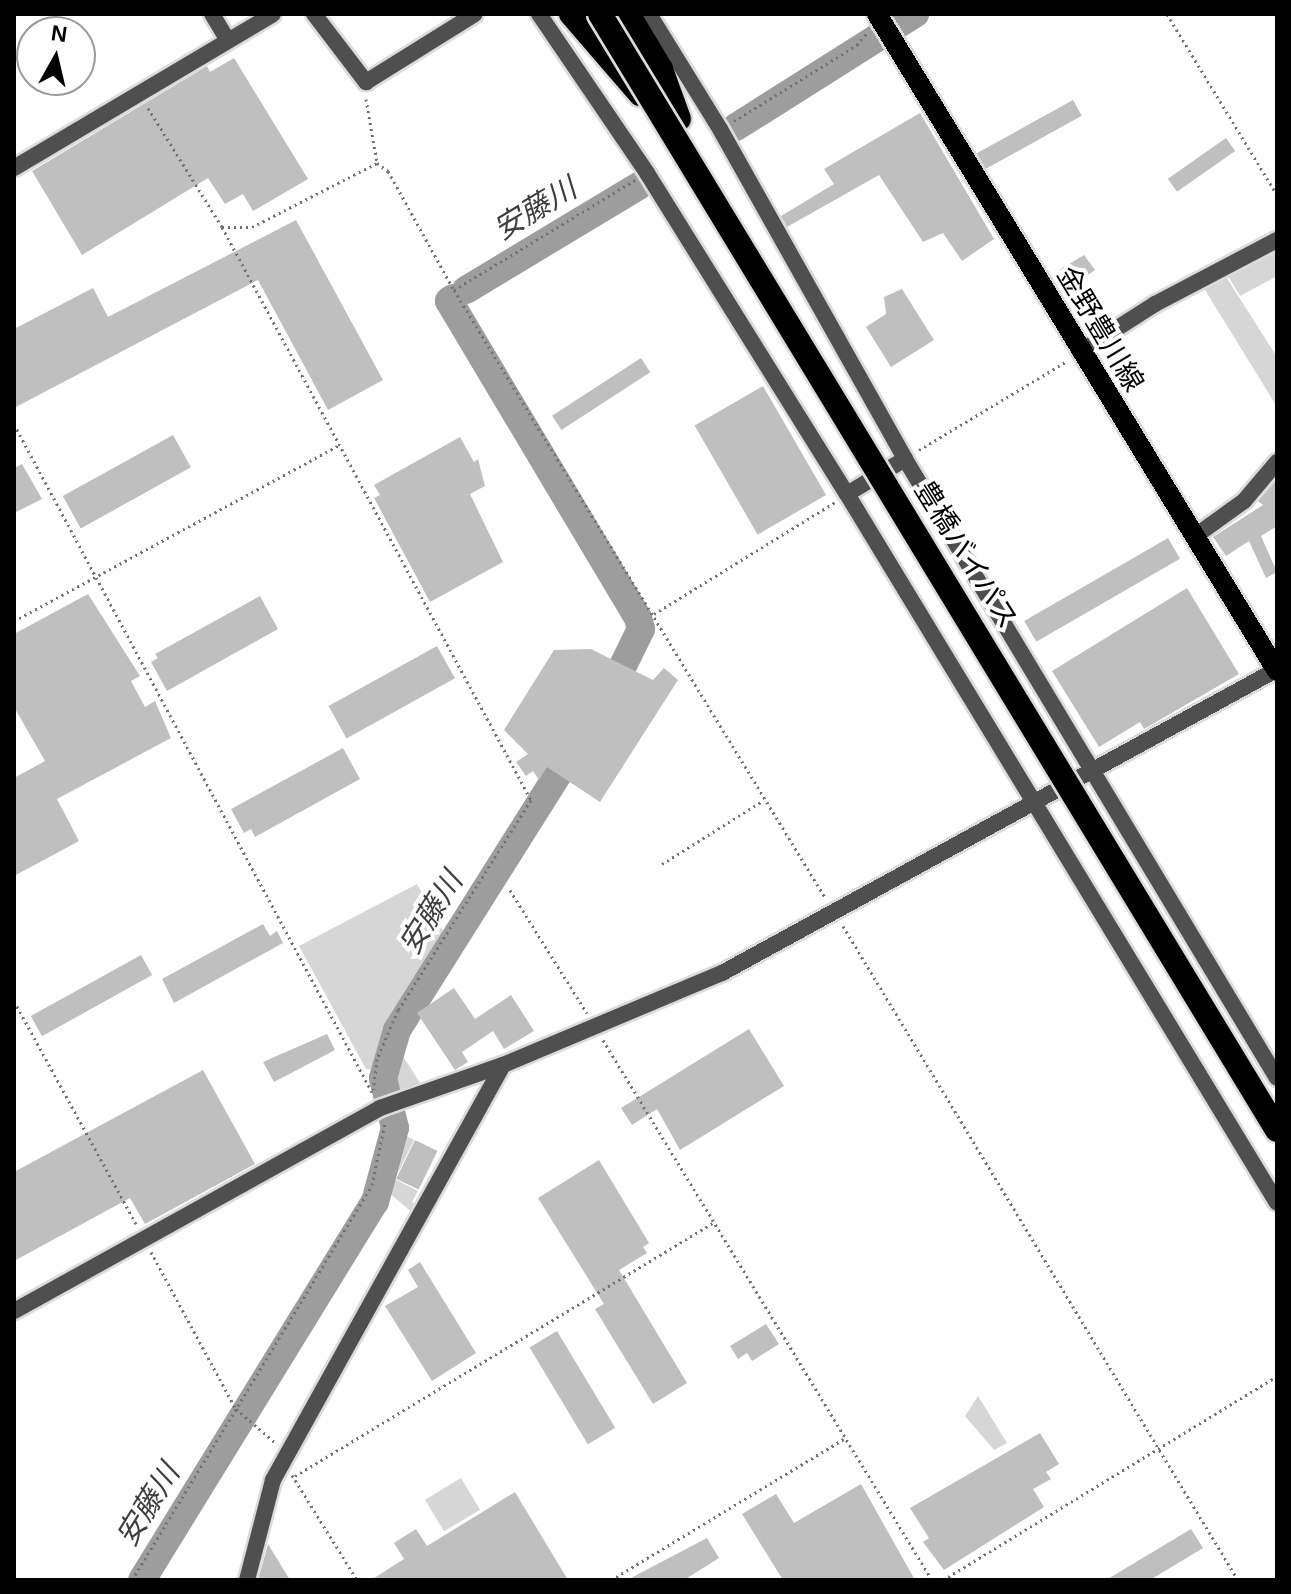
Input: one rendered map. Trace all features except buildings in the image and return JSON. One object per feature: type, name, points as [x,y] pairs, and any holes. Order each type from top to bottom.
[{"type":"highway","points":[[571,14],[672,121]]},
{"type":"highway","name":"豊橋バイパス","points":[[600,14],[672,121],[1277,1108]]},
{"type":"highway","name":"豊橋バイパス","points":[[615,14],[672,121],[1277,1130]]},
{"type":"highway","points":[[628,14],[661,69],[672,121]]},
{"type":"main road","name":"金野豊川線","points":[[877,14],[1277,671]]},
{"type":"street","points":[[212,14],[228,41]]},
{"type":"street","points":[[14,168],[273,14]]},
{"type":"street","points":[[314,14],[366,82],[475,14]]},
{"type":"street","points":[[539,14],[647,173],[847,494],[1277,1203]]},
{"type":"street","points":[[649,14],[720,129],[905,459],[1277,1078]]},
{"type":"street","points":[[1080,352],[1167,297],[1277,240]]},
{"type":"street","points":[[847,494],[905,459]]},
{"type":"street","points":[[1194,537],[1244,501],[1277,462]]},
{"type":"street","points":[[14,1311],[386,1106],[503,1065],[722,973],[1277,671]]},
{"type":"street","points":[[247,1580],[273,1480],[503,1065]]},
{"type":"path","points":[[1167,14],[1277,195]]},
{"type":"path","points":[[366,82],[377,163],[388,171],[454,290],[654,614],[1238,1580]]},
{"type":"path","points":[[140,94],[222,227],[531,800],[398,1010],[377,1059],[372,1092]]},
{"type":"path","points":[[222,227],[252,227],[377,163]]},
{"type":"path","points":[[905,459],[1080,352]]},
{"type":"path","points":[[14,424],[372,1092],[386,1106],[386,1136],[372,1185],[132,1580]]},
{"type":"path","points":[[14,621],[340,445]]},
{"type":"path","points":[[654,614],[847,494]]},
{"type":"path","points":[[662,864],[764,800]]},
{"type":"path","points":[[510,890],[932,1580]]},
{"type":"path","points":[[14,1001],[237,1411],[246,1419]]},
{"type":"path","points":[[357,1580],[295,1476],[714,1222]]},
{"type":"path","points":[[943,1580],[1277,1376]]},
{"type":"path","points":[[611,1580],[844,1438]]},
{"type":"shaded area","points":[[1277,250],[1277,276],[1240,296],[1227,274]]},
{"type":"shaded area","points":[[1223,272],[1277,357],[1277,407],[1202,285]]},
{"type":"shaded area","points":[[417,884],[443,931],[398,1004],[372,1070],[366,1069],[299,946]]},
{"type":"shaded area","points":[[397,1047],[422,1086],[391,1097],[387,1082]]},
{"type":"shaded area","points":[[398,1131],[414,1140],[395,1179],[418,1191],[412,1202],[418,1206],[415,1215],[387,1191]]},
{"type":"shaded area","points":[[978,1396],[1007,1443],[994,1450],[965,1416]]},
{"type":"shaded area","points":[[461,1478],[480,1510],[444,1531],[425,1500]]},
{"type":"waterway","name":"安藤川","points":[[894,27],[915,14]]},
{"type":"waterway","name":"安藤川","points":[[736,127],[880,36]]},
{"type":"waterway","name":"安藤川","points":[[466,290],[640,185]]},
{"type":"waterway","name":"安藤川","points":[[453,298],[449,301],[638,618],[641,629],[607,698]]},
{"type":"waterway","name":"安藤川","points":[[142,1580],[375,1202],[395,1128],[383,1078],[397,1030],[578,743]]}]
